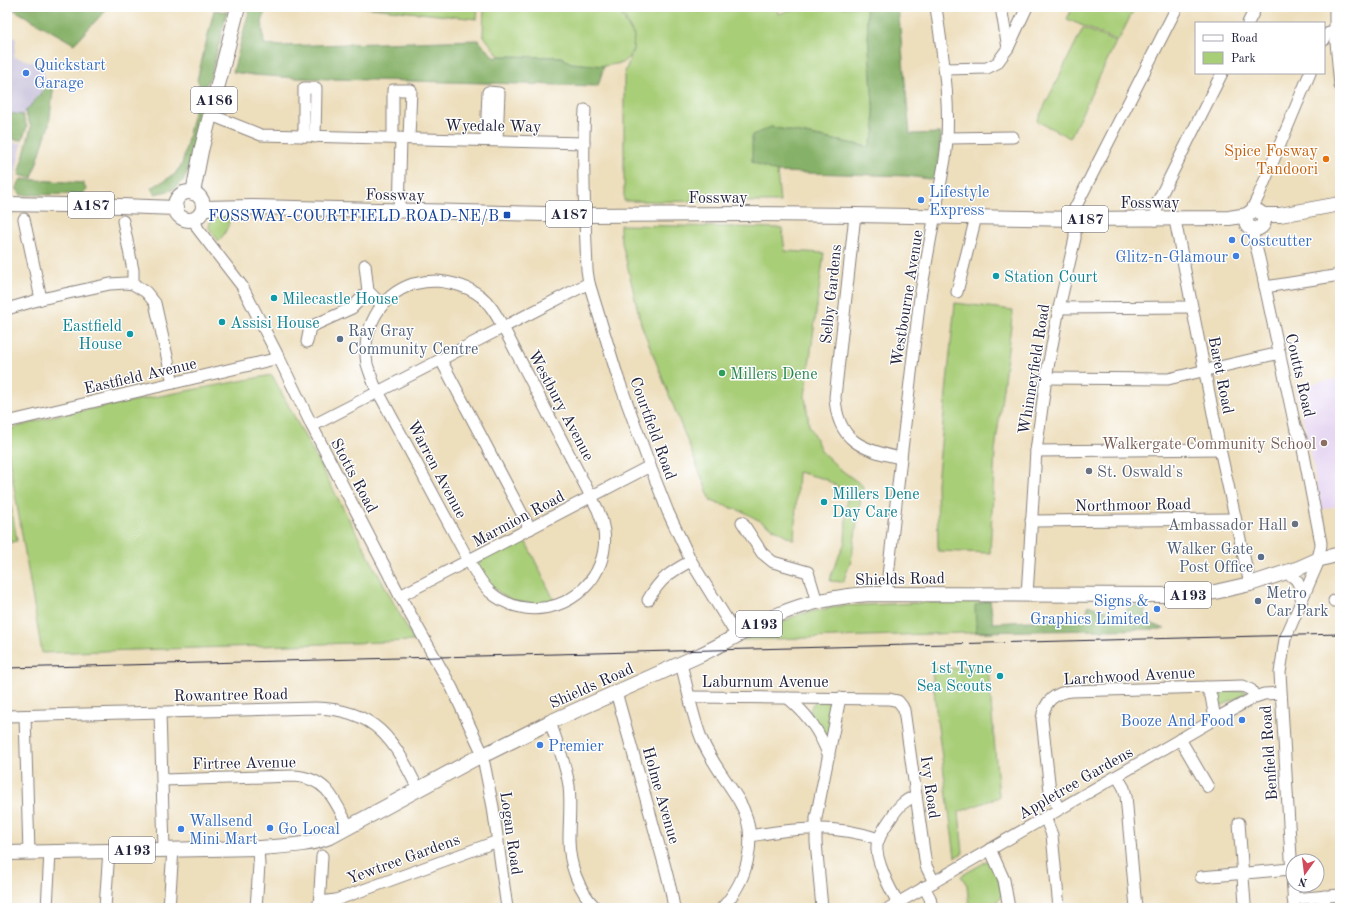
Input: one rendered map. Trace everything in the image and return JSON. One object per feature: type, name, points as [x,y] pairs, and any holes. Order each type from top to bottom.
[{"type":"main road","name":"A186","points":[[193,193],[201,151],[238,7]]},
{"type":"main road","points":[[188,192],[193,193],[202,200],[203,208],[200,215],[194,219],[182,218],[177,212],[176,208],[176,204],[180,196],[188,192]]},
{"type":"main road","name":"A187","points":[[7,204],[176,208]]},
{"type":"main road","name":"Fossway","points":[[203,208],[585,215],[855,215],[1155,220],[1234,218],[1255,222],[1280,215],[1340,204]]},
{"type":"main road","name":"Shields Road","points":[[258,848],[309,844],[332,836],[418,789],[550,722],[681,664],[759,624],[817,602],[856,595],[886,594],[1181,595],[1215,592],[1250,584],[1340,554]]},
{"type":"main road","name":"A193","points":[[7,853],[258,848]]},
{"type":"street","name":"Westbourne Avenue","points":[[886,594],[920,297],[948,138],[944,69],[936,7]]},
{"type":"street","points":[[1001,7],[1008,48]]},
{"type":"street","points":[[944,69],[987,68],[997,63],[1008,48],[1027,7]]},
{"type":"street","name":"Whinneyfield Road","points":[[1026,595],[1036,451],[1046,378],[1059,308],[1075,238],[1076,208],[1178,7]]},
{"type":"street","points":[[1248,22],[1256,7]]},
{"type":"street","points":[[1335,7],[1340,86]]},
{"type":"street","points":[[1325,38],[1326,35],[1337,30]]},
{"type":"street","points":[[1155,220],[1158,201],[1222,74]]},
{"type":"street","points":[[1255,222],[1258,197],[1310,74]]},
{"type":"street","points":[[304,136],[304,88],[316,88],[315,137]]},
{"type":"street","points":[[585,110],[585,215]]},
{"type":"street","name":"Wyedale Way","points":[[211,114],[261,135],[584,143]]},
{"type":"street","points":[[948,138],[1013,137]]},
{"type":"street","points":[[399,211],[401,138]]},
{"type":"street","name":"Courtfield Road","points":[[585,215],[587,270],[589,283],[618,378],[650,466],[680,538],[691,560],[737,636]]},
{"type":"street","name":"Selby Gardens","points":[[855,215],[835,397],[836,410],[839,420],[853,441],[868,450],[901,458]]},
{"type":"street","points":[[957,292],[976,217]]},
{"type":"street","points":[[24,219],[41,299]]},
{"type":"street","name":"Stotts Road","points":[[194,219],[198,229],[242,286],[312,426],[400,596],[452,688],[482,756]]},
{"type":"street","name":"Baret Road","points":[[1174,220],[1220,449],[1250,584]]},
{"type":"street","points":[[124,222],[133,270],[133,284]]},
{"type":"street","name":"Coutts Road","points":[[1255,222],[1265,287],[1295,426],[1301,438],[1321,543],[1321,550],[1317,562]]},
{"type":"street","points":[[365,265],[368,292],[382,305]]},
{"type":"street","points":[[1265,287],[1340,275]]},
{"type":"street","name":"Westbury Avenue","points":[[382,305],[388,298],[412,284],[438,281],[450,282],[463,286],[485,299],[503,327],[592,497],[602,520],[605,541],[602,559],[594,577],[580,593],[564,603],[549,608],[522,607],[504,601],[495,596],[483,585],[469,561]]},
{"type":"street","points":[[7,308],[41,299],[118,283],[133,284],[146,292],[155,303],[173,383]]},
{"type":"street","points":[[312,426],[589,283]]},
{"type":"street","points":[[307,342],[310,327],[352,308],[368,292]]},
{"type":"street","name":"Warren Avenue","points":[[382,305],[371,324],[368,333],[366,353],[369,372],[469,561]]},
{"type":"street","points":[[1059,308],[1191,307]]},
{"type":"street","points":[[1046,378],[1168,379],[1280,353]]},
{"type":"street","name":"Eastfield Avenue","points":[[7,422],[279,358]]},
{"type":"street","points":[[441,360],[530,529]]},
{"type":"street","points":[[1036,451],[1220,449]]},
{"type":"street","name":"Marmion Road","points":[[400,596],[650,466]]},
{"type":"street","name":"Northmoor Road","points":[[1030,521],[1235,519]]},
{"type":"street","points":[[742,522],[762,553],[774,562],[808,572],[817,602]]},
{"type":"street","points":[[648,600],[656,587],[668,575],[691,560]]},
{"type":"street","name":"Benfield Road","points":[[1290,853],[1280,673],[1284,644],[1317,562]]},
{"type":"street","points":[[1284,572],[1293,576],[1298,581],[1301,589],[1301,599]]},
{"type":"street","points":[[681,664],[696,726],[716,768],[744,809],[750,836],[749,856],[743,877],[735,892],[722,908]]},
{"type":"street","name":"Larchwood Avenue","points":[[1059,809],[1050,791],[1042,719],[1045,707],[1051,699],[1058,694],[1072,691],[1246,686],[1251,690],[1255,697]]},
{"type":"street","name":"Larchwood Avenue","points":[[1206,687],[1211,696],[1215,719]]},
{"type":"street","name":"Holme Avenue","points":[[616,692],[666,866],[674,908]]},
{"type":"street","name":"Appletree Gardens","points":[[893,905],[1255,697],[1264,694],[1280,693]]},
{"type":"street","name":"Laburnum Avenue","points":[[690,697],[894,699]]},
{"type":"street","points":[[788,698],[813,724],[829,756]]},
{"type":"street","points":[[822,908],[816,828],[818,809],[840,698]]},
{"type":"street","name":"Ivy Road","points":[[894,699],[900,703],[904,710],[932,908]]},
{"type":"street","name":"Rowantree Road","points":[[7,716],[328,708],[366,719],[388,737],[400,754],[418,789]]},
{"type":"street","points":[[160,712],[162,780],[168,849],[169,908]]},
{"type":"street","points":[[25,716],[29,853]]},
{"type":"street","points":[[550,722],[566,768],[569,783],[570,806],[568,839],[572,865],[581,888],[596,908]]},
{"type":"street","points":[[1180,739],[1208,787]]},
{"type":"street","name":"Logan Road","points":[[482,756],[490,788],[506,908]]},
{"type":"street","name":"Firtree Avenue","points":[[162,780],[294,776],[308,778],[320,783],[328,791],[349,828]]},
{"type":"street","points":[[1117,776],[1124,788],[1126,796],[1136,908]]},
{"type":"street","points":[[893,905],[877,847],[879,839],[900,805],[916,796]]},
{"type":"street","points":[[1045,817],[1052,835],[1059,908]]},
{"type":"street","points":[[1239,823],[1245,904],[1244,908]]},
{"type":"street","points":[[750,836],[793,829],[816,828],[833,829],[862,834],[879,839]]},
{"type":"street","name":"Yewtree Gardens","points":[[319,905],[498,841]]},
{"type":"street","points":[[256,908],[259,865],[258,848]]},
{"type":"street","points":[[990,849],[1004,880],[1009,908]]},
{"type":"street","points":[[105,908],[109,850]]},
{"type":"street","points":[[46,908],[50,852]]},
{"type":"street","points":[[319,905],[322,856]]},
{"type":"street","points":[[1201,877],[1285,870]]},
{"type":"street","name":"Benfield Road","points":[[1292,893],[1293,903]]},
{"type":"street","points":[[1293,903],[1340,894]]},
{"type":"street","points":[[1324,896],[1325,908]]},
{"type":"shaded area","points":[[7,37],[16,38],[14,57],[41,64],[47,82],[44,89],[23,115],[7,113]]},
{"type":"shaded area","points":[[7,142],[22,143],[12,190],[7,189]]},
{"type":"shaded area","name":"Walkergate Community School","points":[[1340,378],[1340,505],[1322,509],[1296,387]]},
{"type":"green space","points":[[9,7],[64,7],[67,9],[68,7],[106,7],[104,12],[74,44]]},
{"type":"green space","points":[[250,7],[267,7],[262,19],[264,44],[281,46],[478,40],[495,58],[499,56],[561,57],[571,63],[604,66],[598,86],[296,78],[233,72]]},
{"type":"green space","points":[[361,7],[478,7],[477,19]]},
{"type":"green space","points":[[484,7],[617,7],[634,37],[633,49],[628,58],[622,63],[604,66],[571,63],[561,57],[499,56],[483,35]]},
{"type":"green space","points":[[619,7],[777,7],[778,14],[799,7],[866,7],[875,131],[869,147],[771,127],[752,162],[777,172],[780,202],[624,201],[624,75],[633,50],[634,36]]},
{"type":"green space","points":[[866,7],[898,7],[910,134],[941,133],[937,180],[907,176],[777,172],[752,162],[752,135],[771,127],[869,147],[875,131]]},
{"type":"green space","points":[[1073,7],[1135,7],[1118,41],[1067,19]]},
{"type":"green space","points":[[214,10],[227,12],[211,76],[206,85],[200,86],[197,80]]},
{"type":"green space","points":[[1083,28],[1116,42],[1070,138],[1037,121]]},
{"type":"green space","points":[[47,82],[54,84],[49,125],[32,178],[19,175],[31,127],[25,112],[44,89]]},
{"type":"green space","points":[[197,99],[207,100],[197,147],[184,180],[172,190],[155,194],[151,188],[174,175],[182,164]]},
{"type":"green space","points":[[7,113],[23,115],[27,127],[22,140],[7,139]]},
{"type":"green space","points":[[21,179],[83,183],[86,189],[84,194],[21,195],[16,188]]},
{"type":"green space","points":[[214,216],[230,216],[226,230],[218,241],[209,228],[210,222]]},
{"type":"green space","points":[[620,225],[782,228],[785,251],[824,253],[805,396],[809,425],[822,452],[840,469],[863,486],[851,561],[843,582],[830,581],[832,572],[845,542],[847,493],[825,479],[798,472],[794,540],[744,512],[711,501],[641,324],[620,234]]},
{"type":"green space","points":[[955,303],[1013,310],[995,451],[990,553],[938,551],[937,483]]},
{"type":"green space","points":[[272,375],[414,641],[42,653],[7,446],[7,430],[58,415]]},
{"type":"green space","points":[[11,505],[17,541],[7,543],[7,506]]},
{"type":"green space","points":[[523,536],[554,600],[550,602],[525,603],[502,595],[477,569],[479,561]]},
{"type":"green space","points":[[990,600],[994,632],[741,640],[800,614],[840,606]]},
{"type":"green space","points":[[990,600],[993,623],[1087,618],[1088,605],[1122,616],[1130,605],[1144,606],[1148,622],[1165,629],[976,632],[975,605]]},
{"type":"green space","points":[[988,667],[999,797],[959,812],[963,853],[955,857],[937,720],[932,669]]},
{"type":"green space","points":[[1217,690],[1246,691],[1245,694],[1219,706],[1216,693]]},
{"type":"green space","points":[[816,701],[830,701],[834,705],[829,736],[826,737],[816,724],[811,714],[812,705]]},
{"type":"green space","points":[[989,860],[997,873],[1002,896],[997,901],[998,908],[969,908],[967,885],[961,876]]},
{"type":"tram line","points":[[7,668],[1340,634]]},
{"type":"place","name":"Quickstart Garage","points":[[26,73]]},
{"type":"place","name":"Spice Fosway Tandoori","points":[[1326,159]]},
{"type":"place","name":"Lifestyle Express","points":[[921,200]]},
{"type":"place","name":"FOSSWAY-COURTFIELD ROAD-NE/B","points":[[507,215]]},
{"type":"place","name":"Costcutter","points":[[1232,240]]},
{"type":"place","name":"Glitz-n-Glamour","points":[[1236,256]]},
{"type":"place","name":"Station Court","points":[[996,276]]},
{"type":"place","name":"Milecastle House","points":[[274,298]]},
{"type":"place","name":"Assisi House","points":[[222,322]]},
{"type":"place","name":"Eastfield House","points":[[130,334]]},
{"type":"place","name":"Ray Gray Community Centre","points":[[340,339]]},
{"type":"place","name":"Millers Dene","points":[[722,373]]},
{"type":"place","name":"Walkergate Community School","points":[[1324,443]]},
{"type":"place","name":"St. Oswald's","points":[[1089,471]]},
{"type":"place","name":"Millers Dene Day Care","points":[[824,502]]},
{"type":"place","name":"Ambassador Hall","points":[[1295,524]]},
{"type":"place","name":"Walker Gate Post Office","points":[[1261,557]]},
{"type":"place","name":"Metro Car Park","points":[[1258,601]]},
{"type":"place","name":"Signs & Graphics Limited","points":[[1157,609]]},
{"type":"place","name":"1st Tyne Sea Scouts","points":[[1000,676]]},
{"type":"place","name":"Booze And Food","points":[[1242,720]]},
{"type":"place","name":"Premier","points":[[540,745]]},
{"type":"place","name":"Go Local","points":[[270,828]]},
{"type":"place","name":"Wallsend Mini Mart","points":[[181,829]]}]
